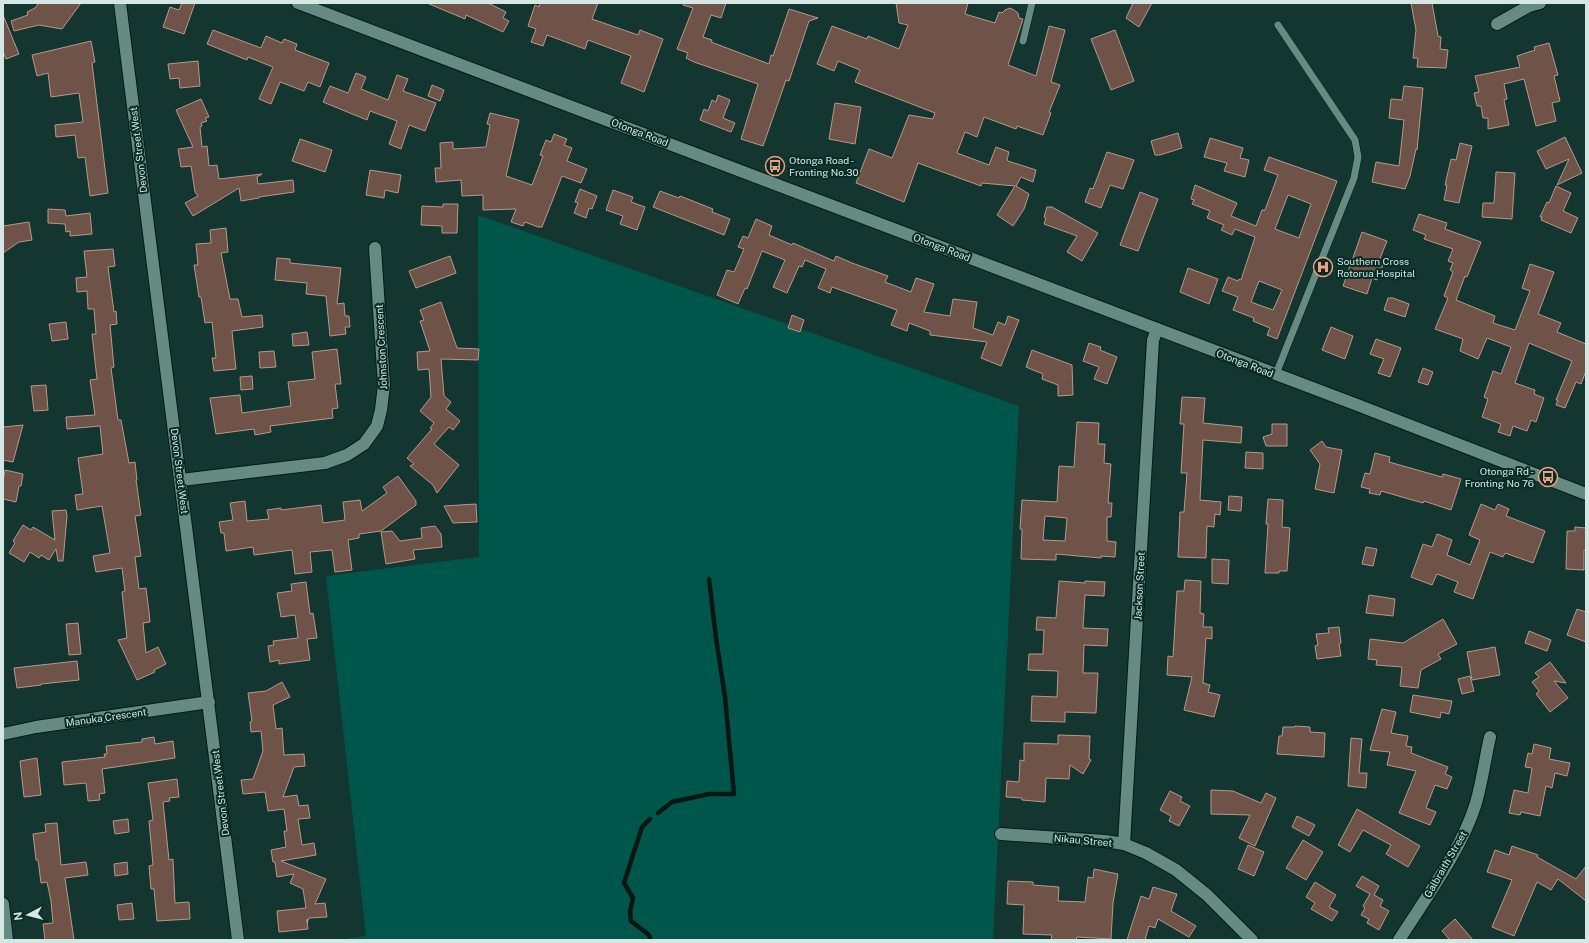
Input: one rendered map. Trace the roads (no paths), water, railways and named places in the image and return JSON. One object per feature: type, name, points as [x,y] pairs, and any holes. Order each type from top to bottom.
[{"type":"street","name":"Devon Street West","points":[[120,3],[238,940]]},
{"type":"street","name":"Otonga Road","points":[[298,3],[1276,374],[1586,494]]},
{"type":"street","points":[[1497,24],[1529,6],[1540,3]]},
{"type":"street","name":"Johnston Crescent","points":[[181,480],[325,463],[347,455],[364,444],[377,426],[381,410],[384,385],[375,248]]},
{"type":"street","name":"Jackson Street","points":[[1124,844],[1153,340],[1157,329]]},
{"type":"street","name":"Manuka Crescent","points":[[3,734],[36,727],[209,702]]},
{"type":"street","name":"Galbraith Street","points":[[1399,940],[1453,853],[1466,826],[1476,803],[1490,737]]},
{"type":"street","name":"Nikau Street","points":[[1001,834],[1105,841],[1124,844],[1176,870],[1207,895],[1251,940]]},
{"type":"street","points":[[3,904],[7,940]]},
{"type":"lane","points":[[1023,42],[1032,3]]},
{"type":"lane","points":[[1276,374],[1354,178],[1358,157],[1355,140],[1278,25]]},
{"type":"waterway","points":[[658,813],[672,802],[709,794],[734,794],[725,697],[709,579]]},
{"type":"waterway","points":[[650,819],[642,827],[624,883],[633,898],[630,911],[631,921],[648,934],[650,940]]},
{"type":"place","name":"Otonga Road - Fronting No.30","points":[[775,166]]},
{"type":"place","name":"Southern Cross Rotorua Hospital","points":[[1323,267]]},
{"type":"place","name":"Otonga Rd - Fronting No 76","points":[[1548,477]]}]
